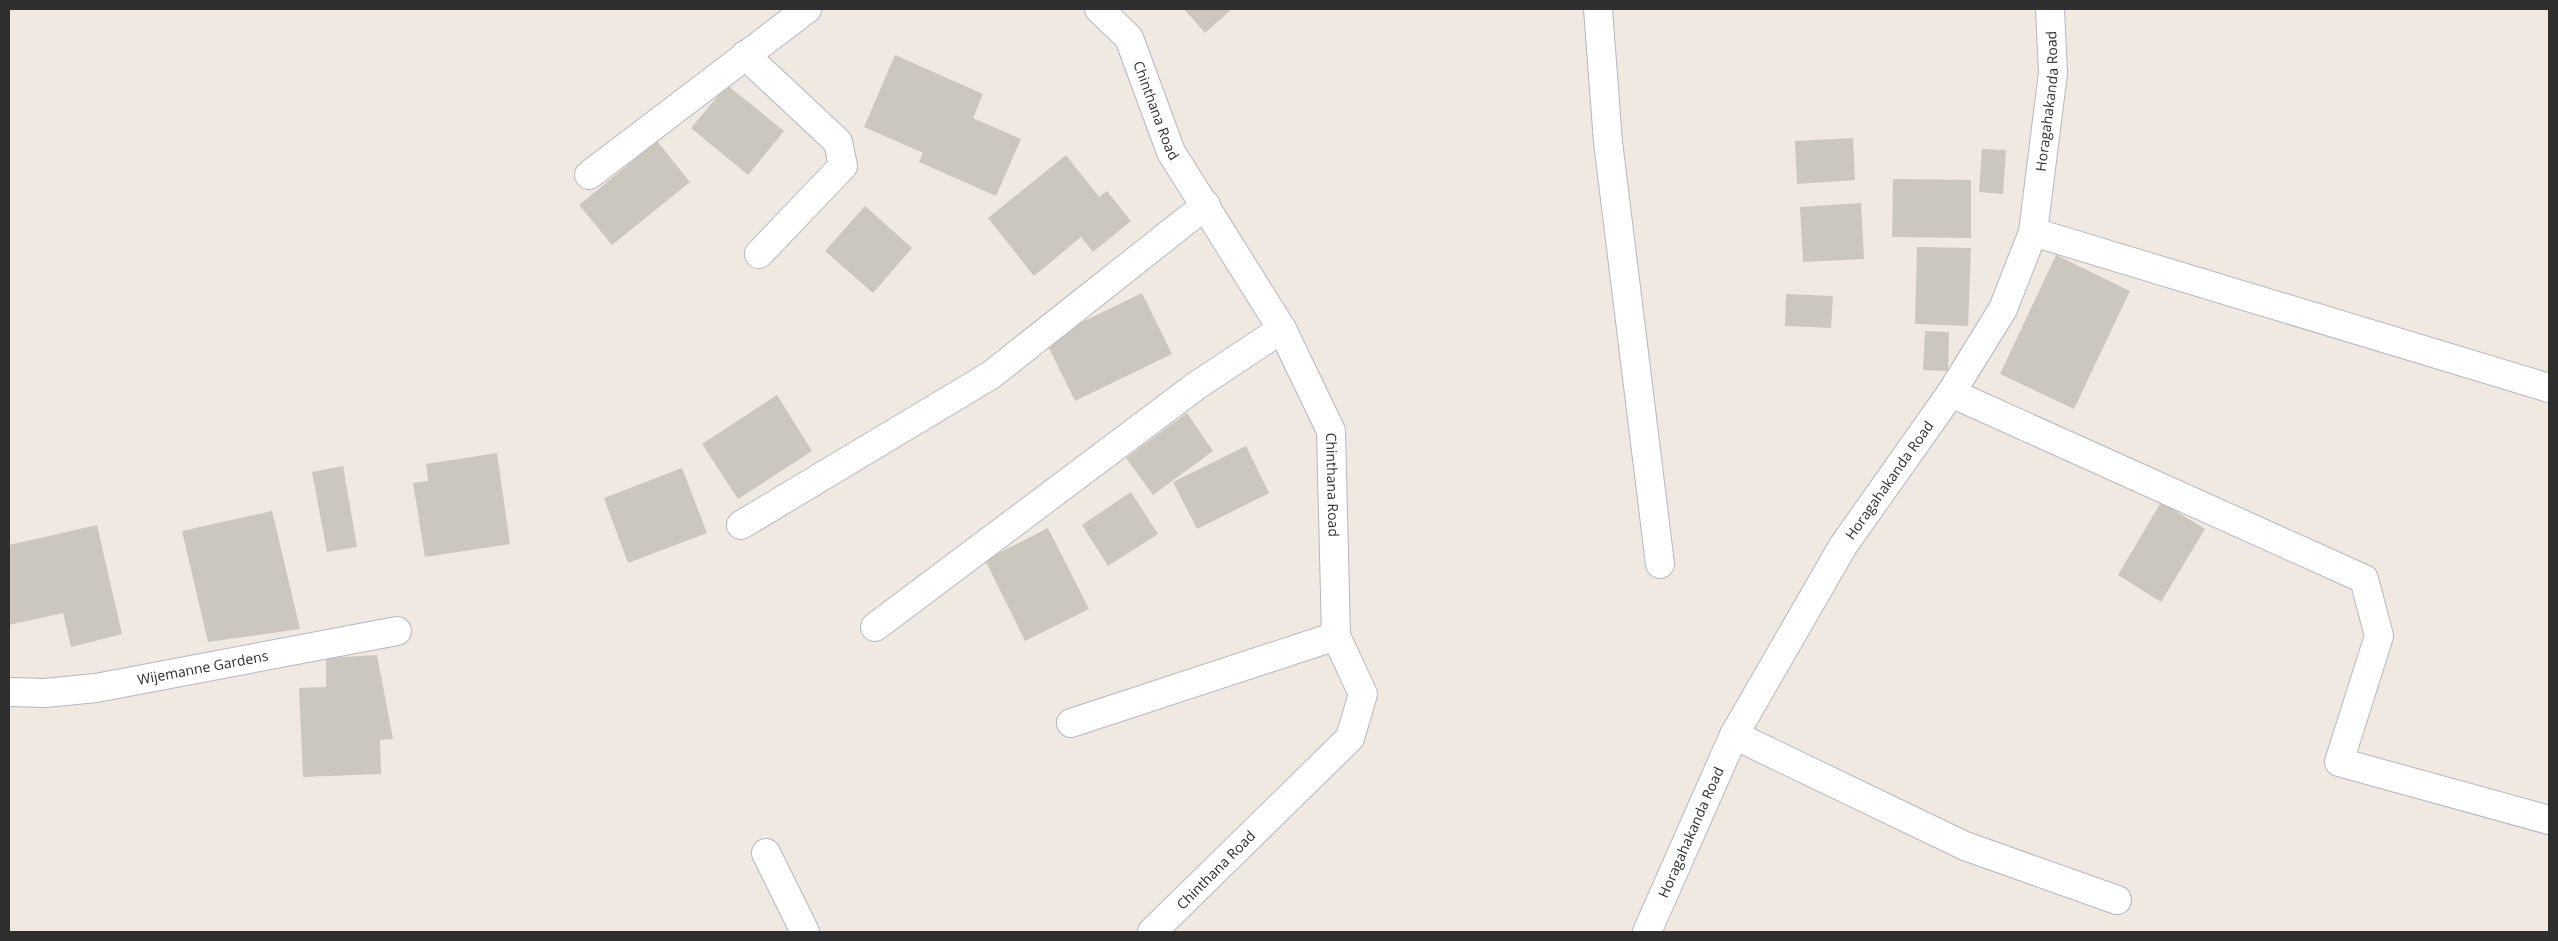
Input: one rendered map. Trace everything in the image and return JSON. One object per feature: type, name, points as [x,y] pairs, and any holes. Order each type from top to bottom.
[{"type":"street","points":[[589,175],[807,9]]},
{"type":"street","name":"Chinthana Road","points":[[1099,9],[1129,38],[1171,152],[1282,329],[1331,431],[1336,636],[1364,694],[1350,738],[1152,932]]},
{"type":"street","points":[[1598,9],[1608,142],[1660,564]]},
{"type":"street","name":"Horagahakanda Road","points":[[1646,932],[1734,735],[1843,546],[1951,393],[2003,309],[2033,232],[2053,73],[2050,9]]},
{"type":"street","points":[[745,55],[838,142],[843,166],[759,254]]},
{"type":"street","points":[[741,525],[991,375],[1206,205]]},
{"type":"street","points":[[2033,232],[2549,388]]},
{"type":"street","points":[[875,627],[1196,386],[1282,329]]},
{"type":"street","points":[[1951,393],[2364,579],[2379,636],[2339,762],[2549,820]]},
{"type":"street","name":"Wijemanne Gardens","points":[[9,692],[45,693],[96,688],[397,631]]},
{"type":"street","points":[[1071,723],[1336,636]]},
{"type":"street","points":[[1734,735],[1966,846],[2117,900]]},
{"type":"street","points":[[766,853],[805,932]]},
{"type":"building","points":[[1184,9],[1232,9],[1205,33]]},
{"type":"building","points":[[895,55],[983,94],[973,118],[1021,139],[996,196],[919,162],[923,153],[864,127]]},
{"type":"building","points":[[727,85],[784,131],[748,175],[691,128]]},
{"type":"building","points":[[1853,138],[1855,180],[1797,184],[1795,141]]},
{"type":"building","points":[[657,141],[690,182],[612,245],[579,205]]},
{"type":"building","points":[[1982,149],[2006,150],[2003,194],[1979,192]]},
{"type":"building","points":[[1066,155],[1099,197],[1107,191],[1131,221],[1093,252],[1081,237],[1034,276],[988,218]]},
{"type":"building","points":[[1893,179],[1971,180],[1971,238],[1892,237]]},
{"type":"building","points":[[1861,203],[1864,259],[1803,262],[1800,207]]},
{"type":"building","points":[[865,206],[912,248],[873,293],[825,251]]},
{"type":"building","points":[[1917,247],[1971,248],[1968,326],[1915,324]]},
{"type":"building","points":[[2056,255],[2130,291],[2074,409],[2000,374]]},
{"type":"building","points":[[1142,293],[1172,354],[1075,401],[1045,340]]},
{"type":"building","points":[[1786,294],[1833,296],[1831,328],[1785,326]]},
{"type":"building","points":[[1925,331],[1949,332],[1948,371],[1923,370]]},
{"type":"building","points":[[777,395],[812,451],[738,499],[702,444]]},
{"type":"building","points":[[1187,413],[1213,451],[1153,495],[1126,458]]},
{"type":"building","points":[[1246,446],[1269,493],[1197,529],[1173,482]]},
{"type":"building","points":[[497,453],[510,544],[425,557],[413,483],[428,481],[426,464]]},
{"type":"building","points":[[343,466],[357,547],[327,552],[312,472]]},
{"type":"building","points":[[682,468],[707,533],[628,563],[604,498]]},
{"type":"building","points":[[1131,492],[1158,534],[1108,566],[1082,525]]},
{"type":"building","points":[[2161,502],[2205,529],[2161,602],[2118,575]]},
{"type":"building","points":[[272,511],[300,629],[208,642],[182,531]]},
{"type":"building","points":[[97,525],[122,634],[71,647],[63,613],[9,625],[9,545]]},
{"type":"building","points":[[1048,528],[1089,609],[1025,641],[985,560]]},
{"type":"building","points":[[377,655],[393,739],[380,740],[381,774],[303,777],[299,688],[326,687],[326,658]]}]
